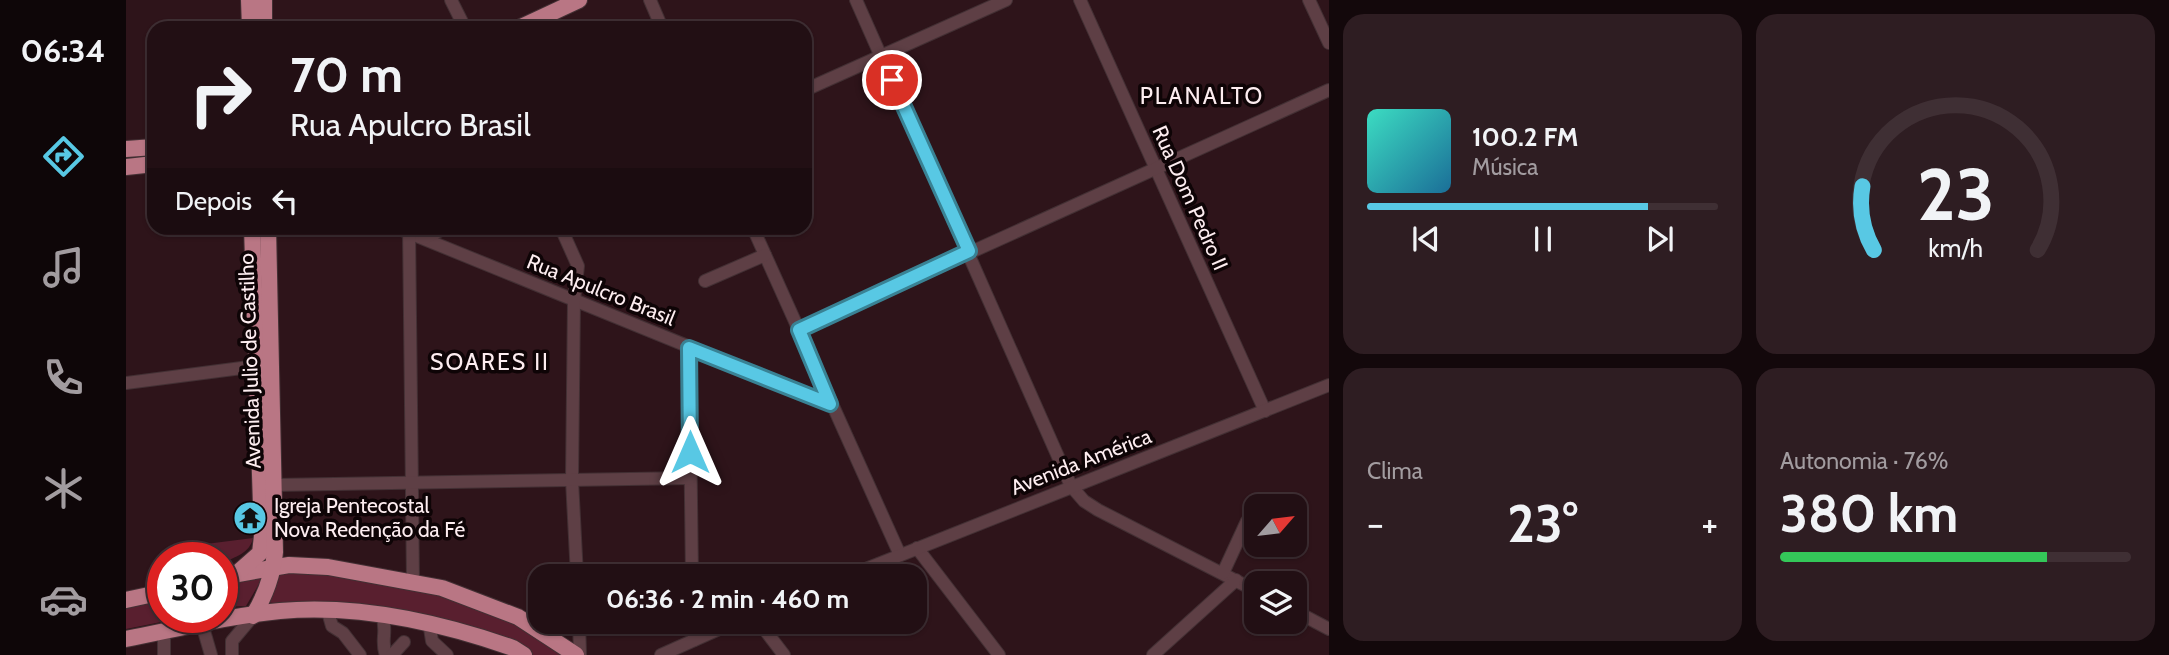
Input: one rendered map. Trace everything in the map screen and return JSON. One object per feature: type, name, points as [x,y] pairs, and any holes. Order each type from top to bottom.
[{"type":"main road","points":[[249,0],[250,21]]},
{"type":"main road","points":[[264,0],[264,21]]},
{"type":"main road","points":[[534,21],[577,0]]},
{"type":"main road","points":[[126,149],[147,149]]},
{"type":"main road","points":[[126,167],[147,165]]},
{"type":"main road","name":"Avenida Julio de Castilho","points":[[238,570],[260,553],[261,546],[252,235]]},
{"type":"main road","name":"Avenida Julio de Castilho","points":[[253,616],[263,599],[274,566],[275,485],[268,235]]},
{"type":"main road","points":[[238,575],[274,566],[328,567],[413,582],[471,597],[519,617],[578,655]]},
{"type":"main road","points":[[126,600],[147,595]]},
{"type":"main road","points":[[238,618],[278,611],[382,615],[429,622],[503,644],[524,655]]},
{"type":"main road","points":[[126,639],[159,633]]},
{"type":"street","points":[[451,0],[462,21]]},
{"type":"street","points":[[650,0],[659,21]]},
{"type":"street","points":[[856,0],[1071,486],[1084,501],[1098,510],[1244,584]]},
{"type":"street","points":[[812,87],[1006,0]]},
{"type":"street","name":"Rua Dom Pedro II","points":[[1080,0],[1265,411]]},
{"type":"street","points":[[1309,0],[1329,43]]},
{"type":"street","points":[[799,330],[1329,90]]},
{"type":"street","points":[[405,235],[414,483],[413,582]]},
{"type":"street","name":"Rua Apulcro Brasil","points":[[418,235],[830,404]]},
{"type":"street","points":[[424,238],[431,235]]},
{"type":"street","points":[[564,235],[578,266],[574,300],[572,480],[576,564]]},
{"type":"street","points":[[756,235],[900,555]]},
{"type":"street","points":[[705,281],[765,255]]},
{"type":"street","points":[[689,348],[692,564]]},
{"type":"street","points":[[126,383],[257,366]]},
{"type":"street","name":"Avenida América","points":[[878,564],[1329,385]]},
{"type":"street","points":[[275,485],[690,478]]},
{"type":"street","points":[[1223,573],[1244,528]]},
{"type":"street","points":[[917,548],[999,655]]},
{"type":"street","points":[[1153,655],[1237,580]]},
{"type":"street","points":[[328,612],[332,626],[343,633],[360,655]]},
{"type":"street","points":[[382,615],[387,628],[385,654]]},
{"type":"street","points":[[232,655],[232,641],[253,616]]},
{"type":"street","points":[[1307,617],[1329,629]]},
{"type":"street","points":[[429,622],[432,641],[447,655]]},
{"type":"street","points":[[164,633],[164,655]]},
{"type":"street","points":[[206,633],[211,655]]},
{"type":"street","points":[[578,655],[579,634]]},
{"type":"street","points":[[694,634],[694,640]]},
{"type":"street","points":[[661,655],[708,634]]},
{"type":"street","points":[[768,634],[784,655]]},
{"type":"street","points":[[385,654],[404,642]]},
{"type":"shaded area","points":[[253,538],[249,547],[238,555],[238,542],[222,542]]},
{"type":"shaded area","points":[[266,572],[246,606],[238,606],[238,582],[242,576]]},
{"type":"shaded area","points":[[274,573],[325,573],[412,586],[514,623],[565,655],[532,655],[514,644],[267,602]]},
{"type":"shaded area","points":[[147,600],[147,625],[126,629],[126,605]]},
{"type":"place","name":"Igreja Pentecostal Nova Redenção da Fé","points":[[250,518]]},
{"type":"district","name":"PLANALTO","points":[[1202,96]]},
{"type":"district","name":"SOARES II","points":[[490,362]]},
{"type":"route","points":[[690,452],[689,348],[830,404],[799,330],[969,251],[892,80]]}]
